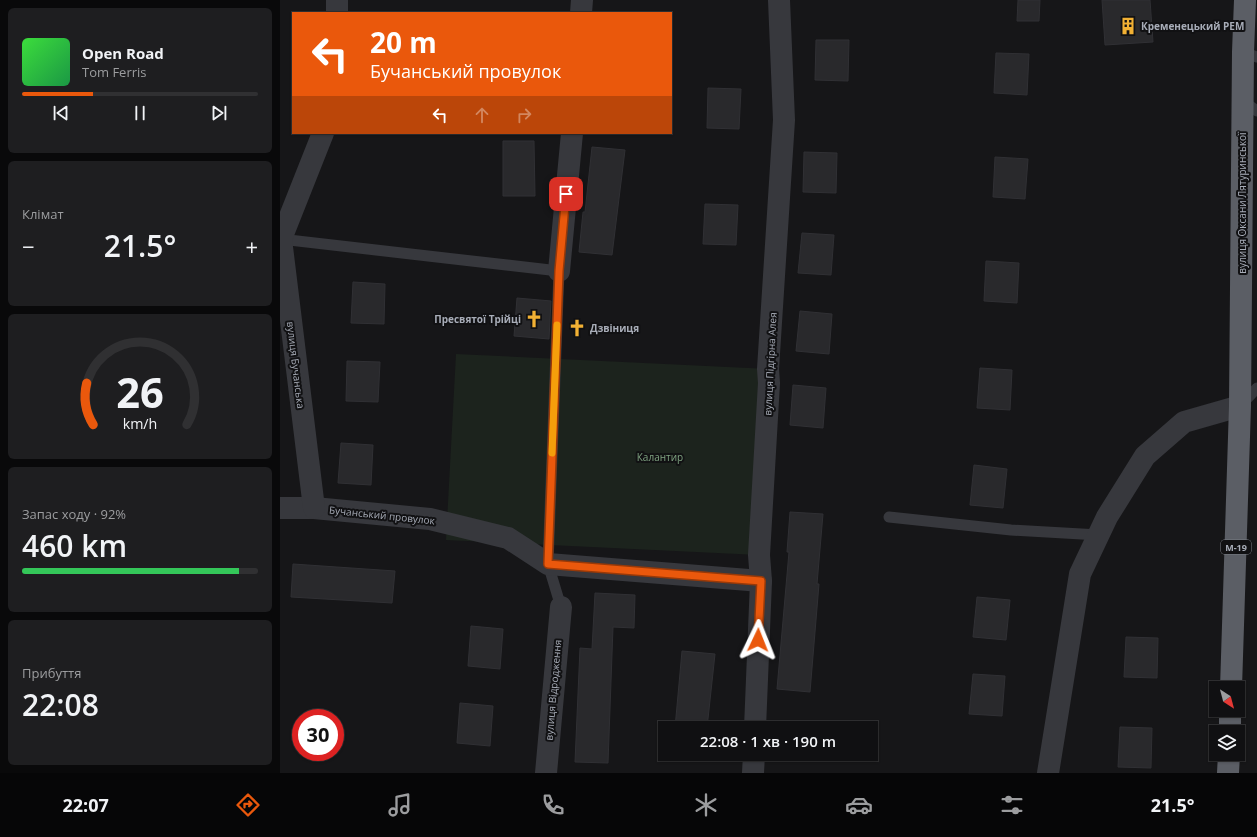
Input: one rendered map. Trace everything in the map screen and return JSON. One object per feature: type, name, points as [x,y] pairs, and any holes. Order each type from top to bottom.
[{"type":"highway","name":"вулиця Оксани Лятуринської","points":[[1240,406],[1250,106],[1250,55],[1245,0]]},
{"type":"highway","name":"М-19","points":[[1231,681],[1240,406]]},
{"type":"highway","points":[[1228,773],[1229,761]]},
{"type":"street","points":[[337,0],[337,12]]},
{"type":"street","points":[[581,12],[582,0]]},
{"type":"street","name":"вулиця Підгірна Алея","points":[[755,721],[761,581],[759,555],[769,383],[768,369],[784,120],[779,0]]},
{"type":"street","name":"вулиця Бучанська","points":[[314,508],[280,239],[323,134]]},
{"type":"street","points":[[559,271],[572,134]]},
{"type":"street","points":[[1048,773],[1080,574],[1107,517],[1145,456],[1184,422],[1240,406]]},
{"type":"street","name":"Бучанський провулок","points":[[280,508],[314,508],[430,519],[508,538],[548,564],[761,581]]},
{"type":"street","name":"вулиця Відродження","points":[[546,773],[561,607]]},
{"type":"street","points":[[752,773],[753,761]]},
{"type":"lane","points":[[280,239],[559,271],[548,564],[561,607]]},
{"type":"lane","points":[[1240,406],[1257,388]]},
{"type":"lane","points":[[889,517],[1011,530],[1099,535]]},
{"type":"green space","name":"Калантир","points":[[456,354],[768,369],[759,555],[446,540]]},
{"type":"building","points":[[1018,0],[1040,0],[1039,21],[1017,21]]},
{"type":"building","name":"Кременецький РЕМ","points":[[1102,0],[1150,0],[1153,42],[1105,45]]},
{"type":"building","points":[[816,40],[849,40],[848,81],[815,80]]},
{"type":"building","points":[[996,53],[1029,54],[1027,95],[994,93]]},
{"type":"building","points":[[708,88],[741,89],[739,129],[707,128]]},
{"type":"building","points":[[503,141],[534,141],[535,196],[503,196]]},
{"type":"building","points":[[592,147],[625,150],[612,255],[579,252]]},
{"type":"building","points":[[804,152],[837,153],[836,193],[803,192]]},
{"type":"building","points":[[995,157],[1028,159],[1025,199],[993,197]]},
{"type":"building","points":[[705,204],[738,205],[736,245],[703,244]]},
{"type":"building","points":[[802,233],[834,235],[831,275],[798,273]]},
{"type":"building","points":[[986,261],[1019,263],[1017,303],[984,301]]},
{"type":"building","points":[[353,282],[385,284],[384,324],[351,323]]},
{"type":"building","name":"Пресвятої Трійці","points":[[517,298],[551,301],[549,339],[514,336]]},
{"type":"building","points":[[800,311],[832,314],[829,354],[796,351]]},
{"type":"building","points":[[347,361],[380,362],[378,402],[346,401]]},
{"type":"building","points":[[980,368],[1012,370],[1010,410],[977,408]]},
{"type":"building","points":[[793,385],[826,388],[823,428],[790,425]]},
{"type":"building","points":[[341,443],[373,445],[371,485],[338,483]]},
{"type":"building","points":[[974,465],[1007,469],[1003,508],[970,505]]},
{"type":"building","points":[[790,512],[823,514],[810,692],[777,689],[789,552],[787,552]]},
{"type":"building","points":[[293,564],[395,571],[392,603],[291,597]]},
{"type":"building","points":[[595,593],[635,595],[634,628],[613,627],[608,763],[575,762],[580,648],[592,649]]},
{"type":"building","points":[[977,597],[1010,600],[1006,640],[973,637]]},
{"type":"building","points":[[471,626],[503,629],[500,669],[468,666]]},
{"type":"building","points":[[1126,637],[1158,638],[1157,678],[1124,677]]},
{"type":"building","points":[[682,651],[715,654],[708,721],[676,721]]},
{"type":"building","points":[[973,674],[1005,676],[1002,716],[969,714]]},
{"type":"building","points":[[460,703],[493,706],[490,746],[457,743]]},
{"type":"building","points":[[1120,727],[1152,728],[1151,768],[1118,767]]},
{"type":"slow traffic","points":[[552,453],[557,325]]},
{"type":"place","name":"Кременецький РЕМ","points":[[1128,26]]},
{"type":"place","name":"Пресвятої Трійці","points":[[534,319]]},
{"type":"place","name":"Дзвіниця","points":[[577,328]]},
{"type":"route","points":[[566,194],[559,271],[548,564],[761,581],[758,640]]}]
